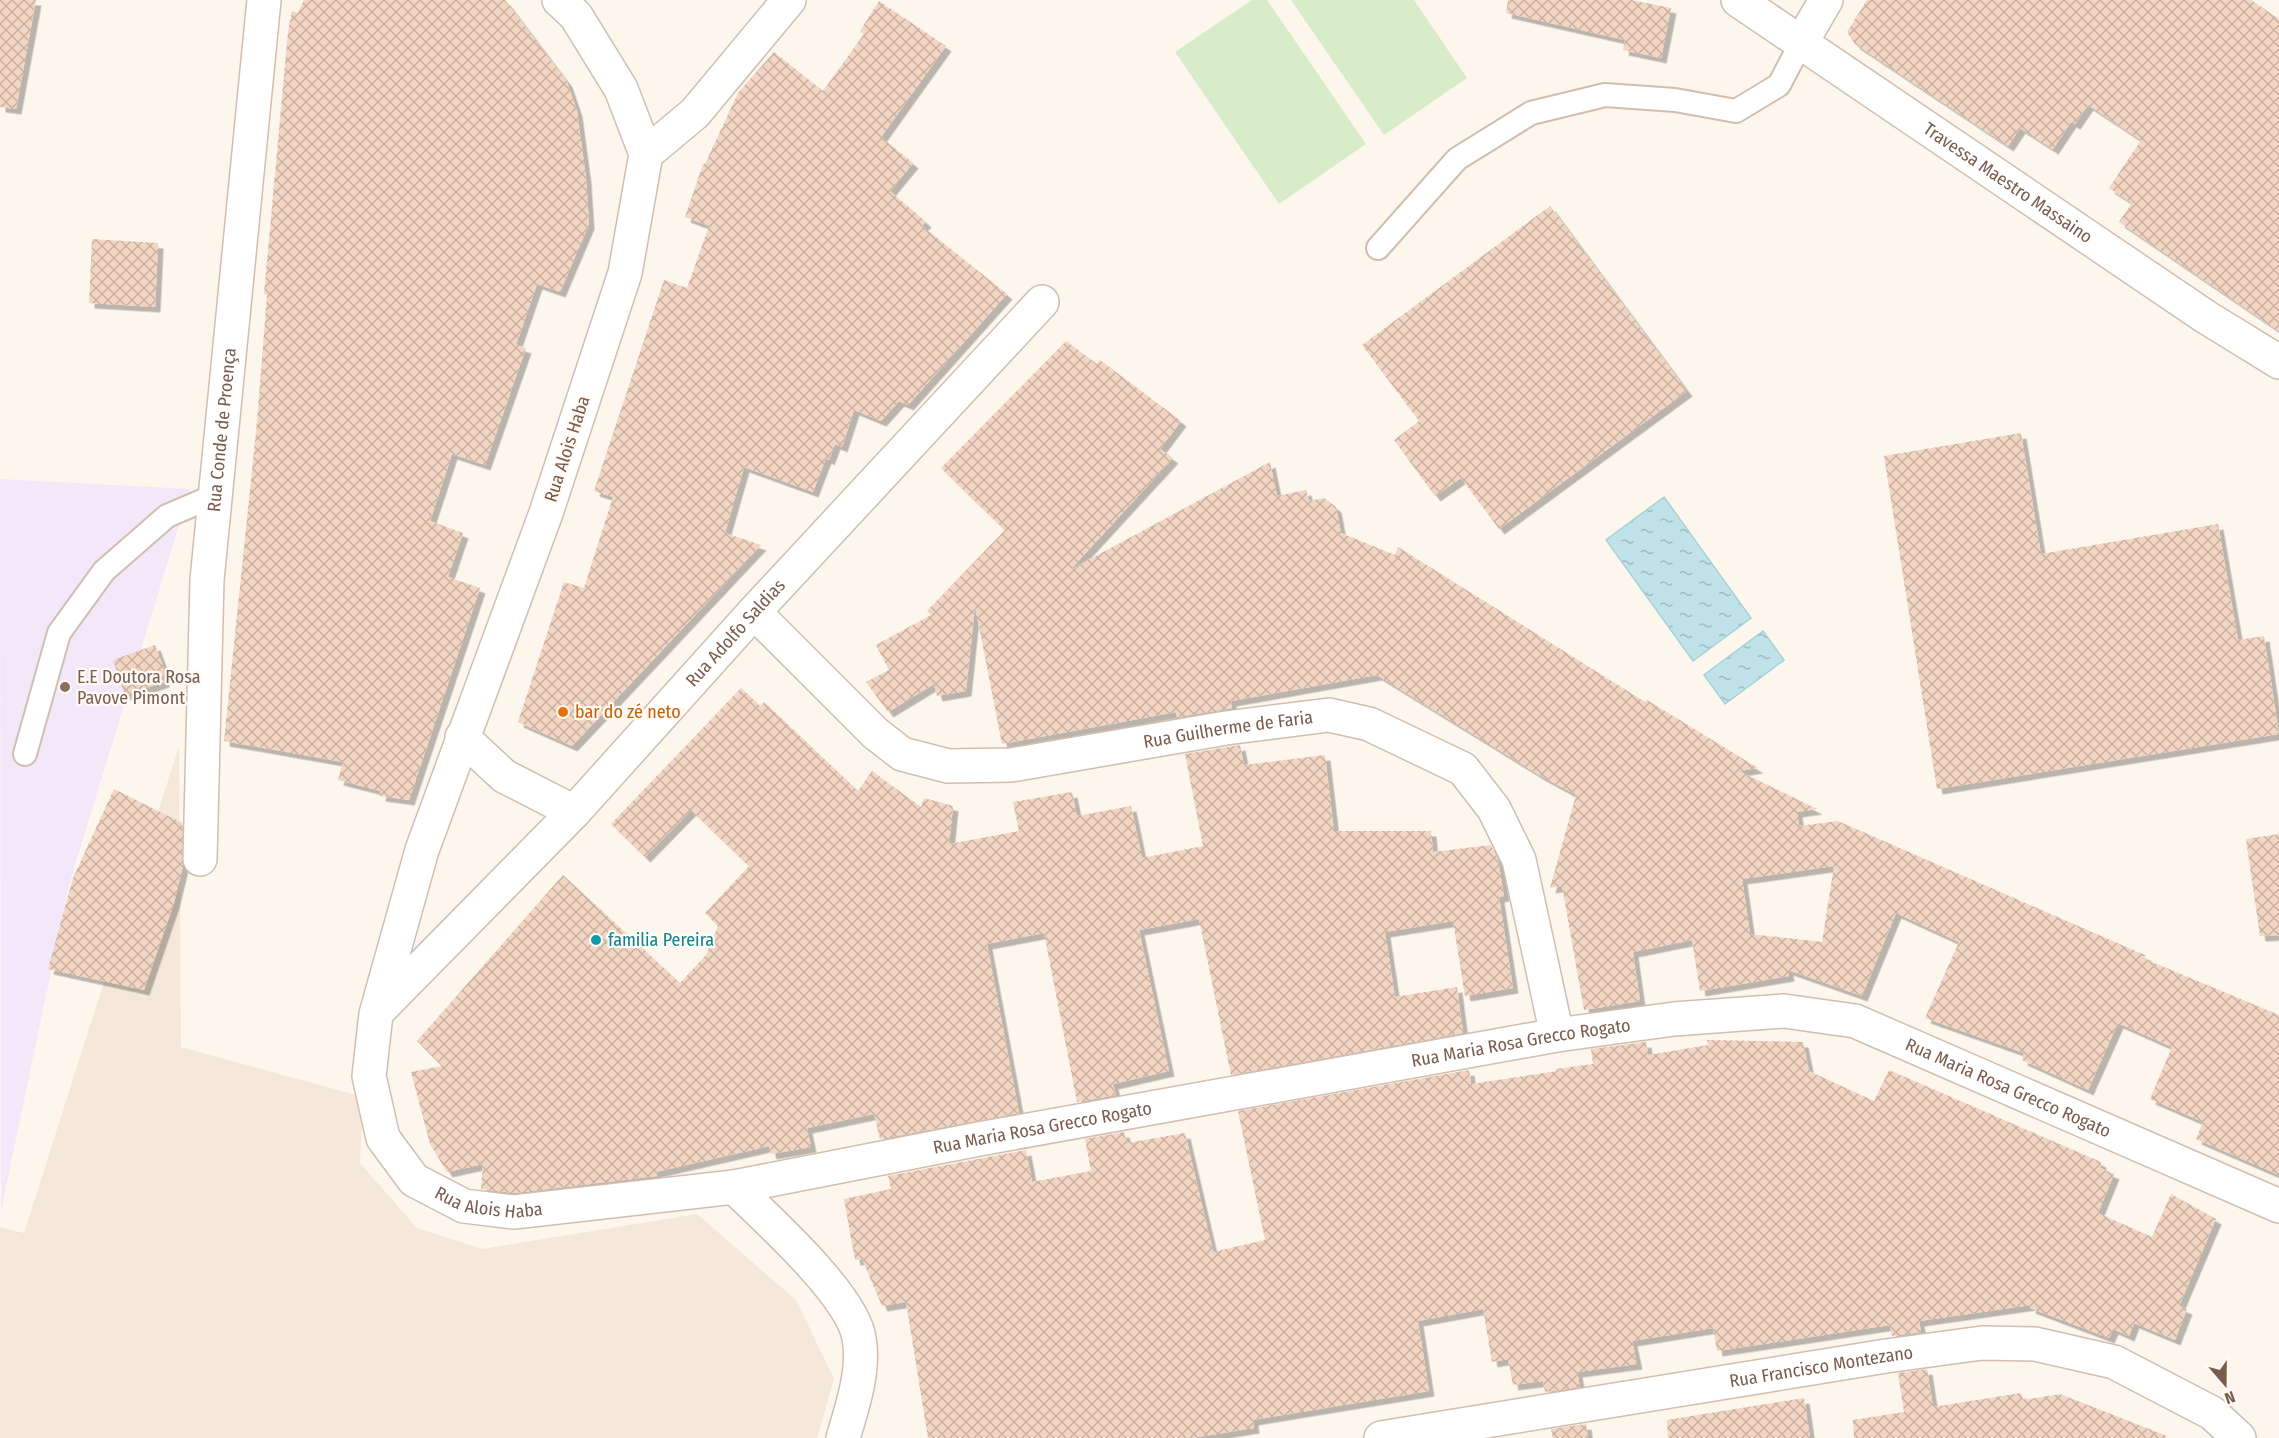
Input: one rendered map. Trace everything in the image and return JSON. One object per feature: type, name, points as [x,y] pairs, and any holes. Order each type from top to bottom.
[{"type":"street","name":"Rua Conde de Proença","points":[[200,859],[207,580],[264,0]]},
{"type":"street","points":[[559,0],[576,16],[621,89],[646,154],[695,113],[789,0]]},
{"type":"street","name":"Travessa Maestro Massaino","points":[[1738,0],[2197,311],[2279,362]]},
{"type":"street","points":[[1801,43],[1826,0]]},
{"type":"street","name":"Rua Alois Haba","points":[[646,154],[625,273],[546,513],[422,850],[376,1014],[369,1077],[382,1138],[414,1180],[464,1206],[514,1212],[734,1187]]},
{"type":"street","name":"Rua Adolfo Saldias","points":[[376,1014],[574,812],[754,612],[1042,302]]},
{"type":"street","name":"Rua Guilherme de Faria","points":[[754,612],[875,733],[902,754],[948,766],[1011,765],[1226,728],[1329,715],[1369,724],[1463,769],[1494,809],[1519,860],[1557,1035]]},
{"type":"street","points":[[462,737],[504,776],[574,812]]},
{"type":"street","name":"Rua Maria Rosa Grecco Rogato","points":[[734,1187],[991,1137],[1557,1035],[1674,1018],[1784,1011],[1855,1021],[2279,1206]]},
{"type":"street","points":[[734,1187],[839,1294],[859,1338],[858,1379],[843,1438]]},
{"type":"street","name":"Rua Francisco Montezano","points":[[1381,1438],[1862,1359],[1982,1343],[2035,1344],[2114,1362],[2212,1413],[2239,1438]]},
{"type":"lane","points":[[1378,248],[1457,159],[1532,113],[1605,95],[1675,100],[1736,111],[1779,86],[1801,43]]},
{"type":"lane","points":[[25,754],[59,633],[104,571],[167,516],[216,495]]},
{"type":"shaded area","name":"E.E Doutora Rosa Pavove Pimont","points":[[0,479],[190,489],[69,885],[1,1211]]},
{"type":"shaded area","points":[[179,746],[181,1047],[363,1097],[360,1163],[417,1228],[482,1249],[697,1214],[796,1300],[834,1379],[817,1438],[0,1438],[0,1227],[24,1233]]},
{"type":"green space","points":[[1252,0],[1267,0],[1366,144],[1279,204],[1175,52]]},
{"type":"green space","points":[[1291,0],[1414,0],[1467,78],[1384,135]]},
{"type":"water","points":[[1664,497],[1751,618],[1693,661],[1606,540]]},
{"type":"water","points":[[1763,631],[1784,660],[1725,704],[1704,675]]},
{"type":"building","points":[[0,0],[36,0],[16,109],[0,107]]},
{"type":"building","points":[[304,0],[505,0],[567,82],[577,111],[586,178],[589,224],[560,292],[537,284],[516,345],[526,348],[485,465],[452,454],[430,521],[463,533],[448,577],[480,588],[409,800],[380,796],[381,791],[338,780],[343,762],[224,741],[257,422],[267,295],[264,294],[288,32],[292,11],[298,13]]},
{"type":"building","points":[[1508,0],[1631,0],[1671,8],[1661,58],[1623,50],[1625,40],[1506,13]]},
{"type":"building","points":[[1867,0],[2251,0],[2279,19],[2279,331],[2119,222],[2132,203],[2109,188],[2141,140],[2088,105],[2075,124],[2071,122],[2053,149],[2020,128],[2008,146],[1855,44],[1847,32]]},
{"type":"building","points":[[879,1],[946,46],[881,137],[913,163],[890,191],[926,222],[922,226],[1007,294],[908,405],[899,401],[881,421],[854,410],[842,447],[835,444],[829,460],[826,458],[813,492],[744,467],[725,533],[761,545],[572,746],[518,722],[564,582],[584,588],[613,497],[594,491],[664,280],[687,288],[709,226],[685,217],[703,164],[738,93],[774,52],[823,91],[864,34],[860,31]]},
{"type":"building","points":[[1550,206],[1687,391],[1499,529],[1461,478],[1435,496],[1394,440],[1419,421],[1362,345]]},
{"type":"building","points":[[92,239],[158,243],[155,307],[89,303]]},
{"type":"building","points":[[1066,341],[1097,364],[1100,360],[1181,421],[1160,449],[1173,458],[1070,570],[1270,462],[1277,496],[1306,490],[1309,501],[1324,498],[1336,507],[1341,533],[1395,555],[1398,547],[1645,702],[1647,700],[1758,768],[1739,771],[1817,809],[1797,812],[1799,826],[1838,821],[2147,956],[2140,957],[2279,1015],[2279,1175],[2196,1139],[2203,1122],[2150,1099],[2172,1047],[2118,1023],[2088,1090],[2022,1060],[2024,1053],[1925,1018],[1959,942],[1896,913],[1862,996],[1788,970],[1789,976],[1700,991],[1692,940],[1633,952],[1640,1001],[1584,1010],[1562,886],[1550,888],[1576,795],[1541,776],[1377,675],[1231,701],[1232,708],[1177,717],[1176,712],[1002,744],[975,606],[966,691],[937,696],[934,684],[888,712],[866,682],[889,670],[876,645],[931,615],[927,611],[1005,530],[941,468]],"holes":[[[1834,866],[1822,942],[1750,934],[1742,879]]]},
{"type":"building","points":[[2021,433],[2041,554],[2218,524],[2238,640],[2264,636],[2279,734],[1937,789],[1884,456]]},
{"type":"building","points":[[155,645],[164,669],[164,682],[125,695],[113,660]]},
{"type":"building","points":[[741,688],[760,706],[764,702],[858,791],[872,771],[921,807],[924,798],[953,806],[949,844],[1019,831],[1013,802],[1072,792],[1077,816],[1131,806],[1142,858],[1203,846],[1185,754],[1240,745],[1244,765],[1325,755],[1334,831],[1431,831],[1433,852],[1491,845],[1498,860],[1504,896],[1499,897],[1513,988],[1465,996],[1453,921],[1385,932],[1395,997],[1457,987],[1463,1033],[1231,1075],[1199,919],[1139,930],[1169,1071],[1113,1084],[1116,1095],[1077,1102],[1044,933],[987,944],[1019,1113],[880,1139],[874,1114],[807,1128],[811,1147],[771,1154],[769,1146],[656,1172],[657,1176],[514,1193],[481,1189],[483,1164],[447,1172],[430,1144],[411,1072],[442,1066],[417,1041],[563,875],[680,983],[706,955],[718,926],[705,913],[749,866],[691,810],[645,857],[611,824]]},
{"type":"building","points":[[114,789],[182,823],[183,866],[174,903],[144,990],[48,969],[73,878]]},
{"type":"building","points":[[2279,834],[2279,935],[2260,936],[2246,839]]},
{"type":"building","points":[[1707,1040],[1803,1042],[1809,1071],[1874,1101],[1889,1070],[2101,1162],[2100,1168],[2114,1174],[2098,1213],[2152,1237],[2171,1194],[2216,1219],[2179,1306],[2187,1309],[2175,1340],[2134,1323],[2129,1336],[2113,1329],[2109,1338],[2030,1308],[2031,1305],[1919,1321],[1921,1332],[1892,1336],[1890,1325],[1717,1351],[1713,1328],[1632,1341],[1637,1364],[1577,1372],[1580,1387],[1545,1392],[1543,1381],[1513,1385],[1508,1359],[1492,1362],[1483,1309],[1418,1321],[1429,1391],[1253,1420],[1254,1428],[1192,1438],[928,1438],[906,1302],[882,1306],[862,1259],[855,1260],[844,1199],[891,1189],[888,1176],[1026,1150],[1032,1182],[1091,1171],[1085,1139],[1124,1132],[1127,1143],[1185,1133],[1213,1252],[1265,1240],[1238,1111],[1469,1070],[1471,1084],[1557,1071],[1556,1069],[1593,1064],[1591,1049],[1646,1042],[1648,1055],[1708,1045]]},
{"type":"building","points":[[1927,1369],[1933,1407],[2021,1393],[2023,1400],[2060,1394],[2167,1436],[2166,1438],[1854,1438],[1853,1420],[1904,1412],[1898,1373]]},
{"type":"building","points":[[1804,1398],[1810,1438],[1668,1438],[1667,1420]]},
{"type":"building","points":[[1586,1424],[1588,1438],[1553,1438],[1551,1429]]},
{"type":"place","name":"E.E Doutora Rosa Pavove Pimont","points":[[65,687]]},
{"type":"place","name":"bar do zé neto","points":[[563,712]]},
{"type":"place","name":"familia Pereira","points":[[596,940]]}]
